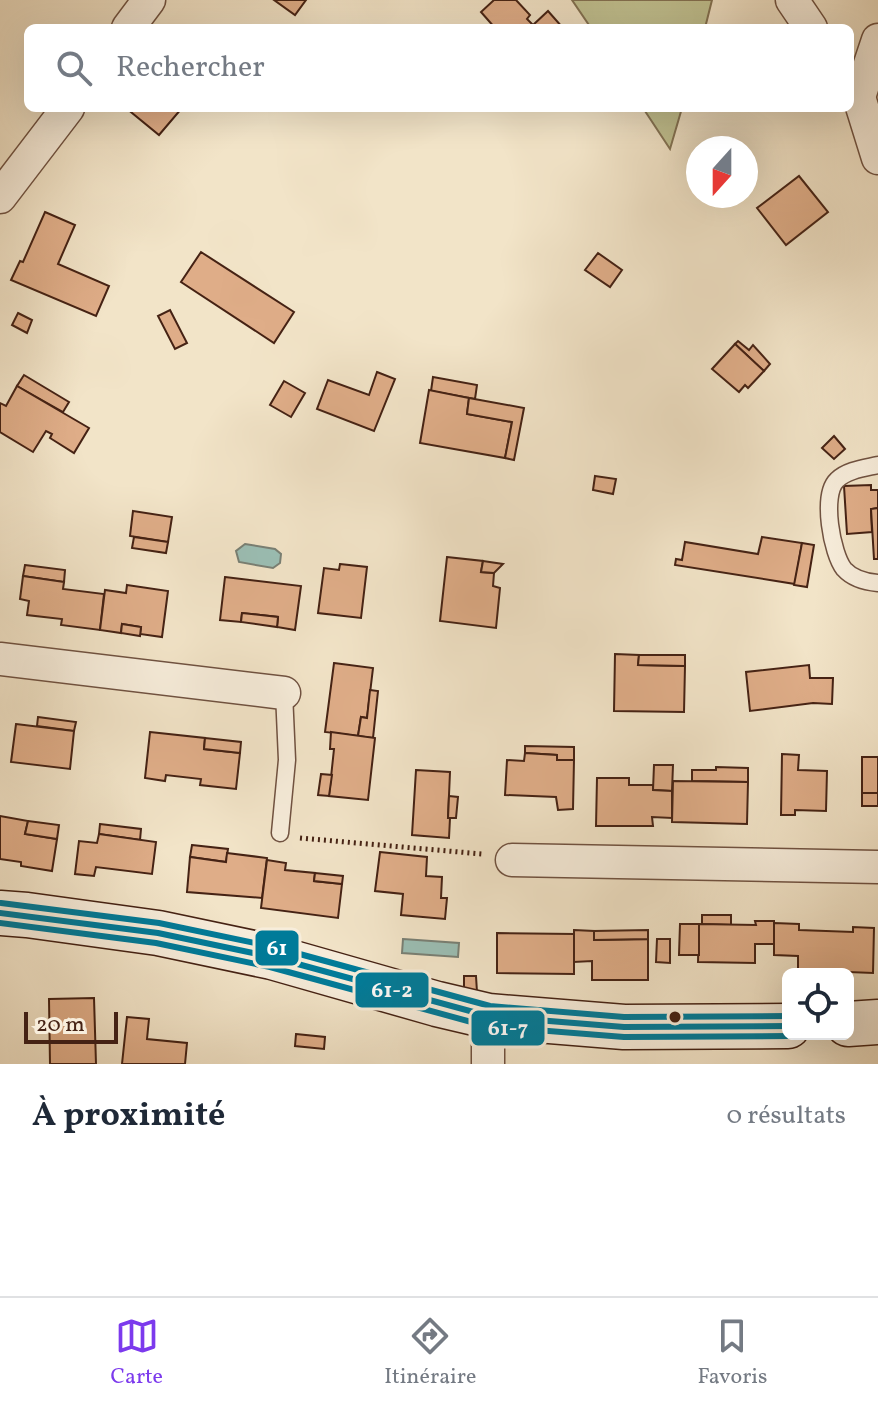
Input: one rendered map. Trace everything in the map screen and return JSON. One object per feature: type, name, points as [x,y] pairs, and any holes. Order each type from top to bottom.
[{"type":"street","points":[[131,24],[149,0]]},
{"type":"street","points":[[792,0],[808,24]]},
{"type":"street","points":[[878,40],[855,90],[878,158]]},
{"type":"street","points":[[0,197],[65,112]]},
{"type":"street","points":[[0,659],[284,693]]},
{"type":"street","points":[[512,860],[878,867]]},
{"type":"street","points":[[0,913],[97,923],[173,936],[272,957],[488,1016],[624,1027],[782,1026]]},
{"type":"street","points":[[488,1016],[488,1064]]},
{"type":"street","points":[[854,1024],[878,1022]]},
{"type":"lane","points":[[878,465],[853,471],[837,479],[828,497],[828,509],[842,566],[857,579],[878,583]]},
{"type":"lane","points":[[280,833],[287,760],[284,693]]},
{"type":"path","points":[[280,833],[302,838],[477,853],[512,860]]},
{"type":"green space","points":[[572,0],[712,0],[706,24],[588,24]]},
{"type":"green space","points":[[646,112],[681,112],[670,149]]},
{"type":"water","points":[[245,544],[275,549],[281,554],[280,563],[273,568],[239,562],[236,551]]},
{"type":"water","points":[[403,939],[459,943],[458,957],[402,953]]},
{"type":"building","points":[[274,0],[306,0],[295,15]]},
{"type":"building","points":[[494,0],[516,0],[530,15],[527,19],[532,24],[492,24],[481,12]]},
{"type":"building","points":[[548,11],[559,24],[534,24]]},
{"type":"building","points":[[131,112],[179,112],[159,135]]},
{"type":"building","points":[[799,176],[828,212],[786,245],[758,207]]},
{"type":"building","points":[[45,212],[75,225],[58,264],[109,286],[96,316],[11,280],[20,261],[23,262]]},
{"type":"building","points":[[201,252],[294,312],[274,343],[181,282]]},
{"type":"building","points":[[598,253],[622,270],[610,287],[585,270]]},
{"type":"building","points":[[170,310],[187,343],[175,349],[158,316]]},
{"type":"building","points":[[18,313],[32,320],[27,333],[12,325]]},
{"type":"building","points":[[738,341],[749,350],[753,345],[770,364],[764,371],[735,344]]},
{"type":"building","points":[[735,344],[764,371],[748,388],[745,385],[739,392],[712,369]]},
{"type":"building","points":[[377,372],[395,379],[374,431],[317,409],[328,380],[369,395]]},
{"type":"building","points":[[24,375],[69,402],[63,412],[17,386]]},
{"type":"building","points":[[433,377],[477,385],[475,399],[431,391]]},
{"type":"building","points":[[284,381],[305,393],[291,417],[270,405]]},
{"type":"building","points":[[17,386],[89,428],[74,453],[50,438],[52,434],[46,431],[33,452],[0,432],[0,403],[6,406]]},
{"type":"building","points":[[429,390],[469,398],[467,414],[512,422],[505,458],[420,443]]},
{"type":"building","points":[[469,398],[524,408],[514,460],[505,458],[512,422],[467,414]]},
{"type":"building","points":[[834,436],[845,449],[834,459],[822,448]]},
{"type":"building","points":[[595,476],[616,479],[613,494],[593,490]]},
{"type":"building","points":[[871,485],[871,490],[878,490],[878,508],[871,509],[872,532],[847,534],[844,486]]},
{"type":"building","points":[[878,508],[878,559],[874,559],[871,509]]},
{"type":"building","points":[[133,511],[172,517],[168,542],[130,536]]},
{"type":"building","points":[[134,537],[168,542],[166,553],[132,548]]},
{"type":"building","points":[[762,537],[802,543],[795,584],[675,565],[676,559],[682,560],[685,542],[758,554]]},
{"type":"building","points":[[802,543],[814,545],[807,587],[794,585]]},
{"type":"building","points":[[447,557],[483,561],[481,572],[494,573],[493,586],[500,588],[496,628],[440,621]]},
{"type":"building","points":[[483,561],[503,564],[494,573],[481,572]]},
{"type":"building","points":[[340,564],[367,567],[361,618],[318,613],[324,568],[339,570]]},
{"type":"building","points":[[25,565],[65,570],[64,582],[23,576]]},
{"type":"building","points":[[23,576],[64,582],[63,589],[104,594],[100,630],[61,625],[62,619],[27,615],[29,601],[20,599]]},
{"type":"building","points":[[225,577],[301,586],[295,630],[277,627],[278,617],[242,613],[241,622],[220,620]]},
{"type":"building","points":[[127,585],[168,591],[162,637],[140,634],[141,627],[122,624],[121,633],[100,630],[105,590],[126,593]]},
{"type":"building","points":[[242,613],[278,617],[277,627],[241,622]]},
{"type":"building","points":[[122,624],[141,627],[140,636],[121,633]]},
{"type":"building","points":[[615,654],[639,655],[638,665],[685,666],[684,712],[614,711]]},
{"type":"building","points":[[639,655],[685,655],[685,666],[638,665]]},
{"type":"building","points":[[334,663],[373,668],[367,718],[361,717],[358,736],[325,732]]},
{"type":"building","points":[[809,665],[810,678],[833,678],[832,704],[813,703],[750,711],[746,672]]},
{"type":"building","points":[[370,690],[378,691],[373,738],[358,736],[361,717],[367,718]]},
{"type":"building","points":[[38,717],[76,722],[74,731],[37,726]]},
{"type":"building","points":[[16,724],[74,731],[70,769],[11,762]]},
{"type":"building","points":[[150,732],[205,738],[204,749],[240,753],[236,789],[200,785],[201,779],[166,775],[165,781],[145,778]]},
{"type":"building","points":[[331,732],[375,738],[368,800],[329,796],[334,749],[330,749]]},
{"type":"building","points":[[205,738],[241,742],[240,753],[204,749]]},
{"type":"building","points":[[525,746],[574,747],[574,760],[557,760],[557,755],[525,753]]},
{"type":"building","points":[[525,753],[557,755],[557,760],[574,760],[573,809],[558,810],[556,797],[505,795],[507,760],[524,761]]},
{"type":"building","points":[[782,754],[799,755],[798,770],[827,771],[826,811],[795,810],[795,815],[781,815]]},
{"type":"building","points":[[862,757],[878,757],[878,793],[862,793]]},
{"type":"building","points":[[654,765],[673,765],[672,791],[653,790]]},
{"type":"building","points":[[716,767],[748,768],[748,782],[692,781],[692,770],[716,770]]},
{"type":"building","points":[[416,770],[450,772],[449,838],[412,835]]},
{"type":"building","points":[[321,774],[332,775],[329,796],[318,795]]},
{"type":"building","points":[[597,778],[629,778],[629,785],[653,785],[653,790],[672,791],[672,818],[652,817],[653,826],[596,826]]},
{"type":"building","points":[[673,781],[748,782],[747,824],[672,822]]},
{"type":"building","points":[[862,793],[878,793],[878,806],[862,806]]},
{"type":"building","points":[[449,796],[458,797],[456,818],[448,818]]},
{"type":"building","points":[[0,816],[28,821],[25,834],[57,839],[52,871],[0,859]]},
{"type":"building","points":[[28,821],[59,825],[57,839],[25,834]]},
{"type":"building","points":[[100,824],[141,829],[140,840],[99,834]]},
{"type":"building","points":[[99,834],[156,842],[152,874],[96,867],[94,876],[75,874],[79,841],[97,843]]},
{"type":"building","points":[[192,845],[228,849],[226,862],[190,857]]},
{"type":"building","points":[[380,852],[427,857],[426,876],[442,877],[441,898],[447,898],[445,919],[401,915],[403,894],[375,891]]},
{"type":"building","points":[[227,853],[267,858],[262,898],[187,892],[190,857],[226,862]]},
{"type":"building","points":[[267,860],[286,863],[285,870],[315,873],[314,881],[342,884],[338,918],[261,908]]},
{"type":"building","points":[[315,873],[343,876],[342,884],[314,881]]},
{"type":"building","points":[[702,915],[731,915],[731,925],[702,924]]},
{"type":"building","points":[[755,921],[774,921],[774,944],[755,944],[755,963],[698,962],[699,924],[756,925]]},
{"type":"building","points":[[774,923],[799,924],[799,930],[853,932],[853,927],[874,928],[873,973],[854,972],[854,968],[798,968],[798,956],[774,955]]},
{"type":"building","points":[[680,924],[699,924],[699,955],[679,955]]},
{"type":"building","points":[[574,930],[594,931],[594,940],[648,939],[648,980],[592,980],[592,961],[574,962]]},
{"type":"building","points":[[648,930],[648,939],[594,940],[594,931]]},
{"type":"building","points":[[497,933],[574,934],[574,974],[497,973]]},
{"type":"building","points":[[657,939],[670,939],[670,963],[656,962]]},
{"type":"building","points":[[464,976],[476,976],[477,992],[464,988]]},
{"type":"building","points":[[94,998],[96,1064],[50,1064],[49,999]]},
{"type":"building","points":[[127,1017],[149,1019],[147,1039],[187,1043],[185,1064],[122,1064]]},
{"type":"building","points":[[296,1034],[325,1037],[324,1049],[295,1046]]},
{"type":"transit line","name":"61","points":[[1,903],[159,923],[274,947],[490,1006],[624,1017],[782,1016]]},
{"type":"transit line","name":"61-2","points":[[0,913],[158,933],[272,957],[488,1016],[624,1027],[782,1026]]},
{"type":"transit line","name":"61-7","points":[[0,923],[156,943],[270,967],[486,1026],[624,1037],[782,1036]]}]
